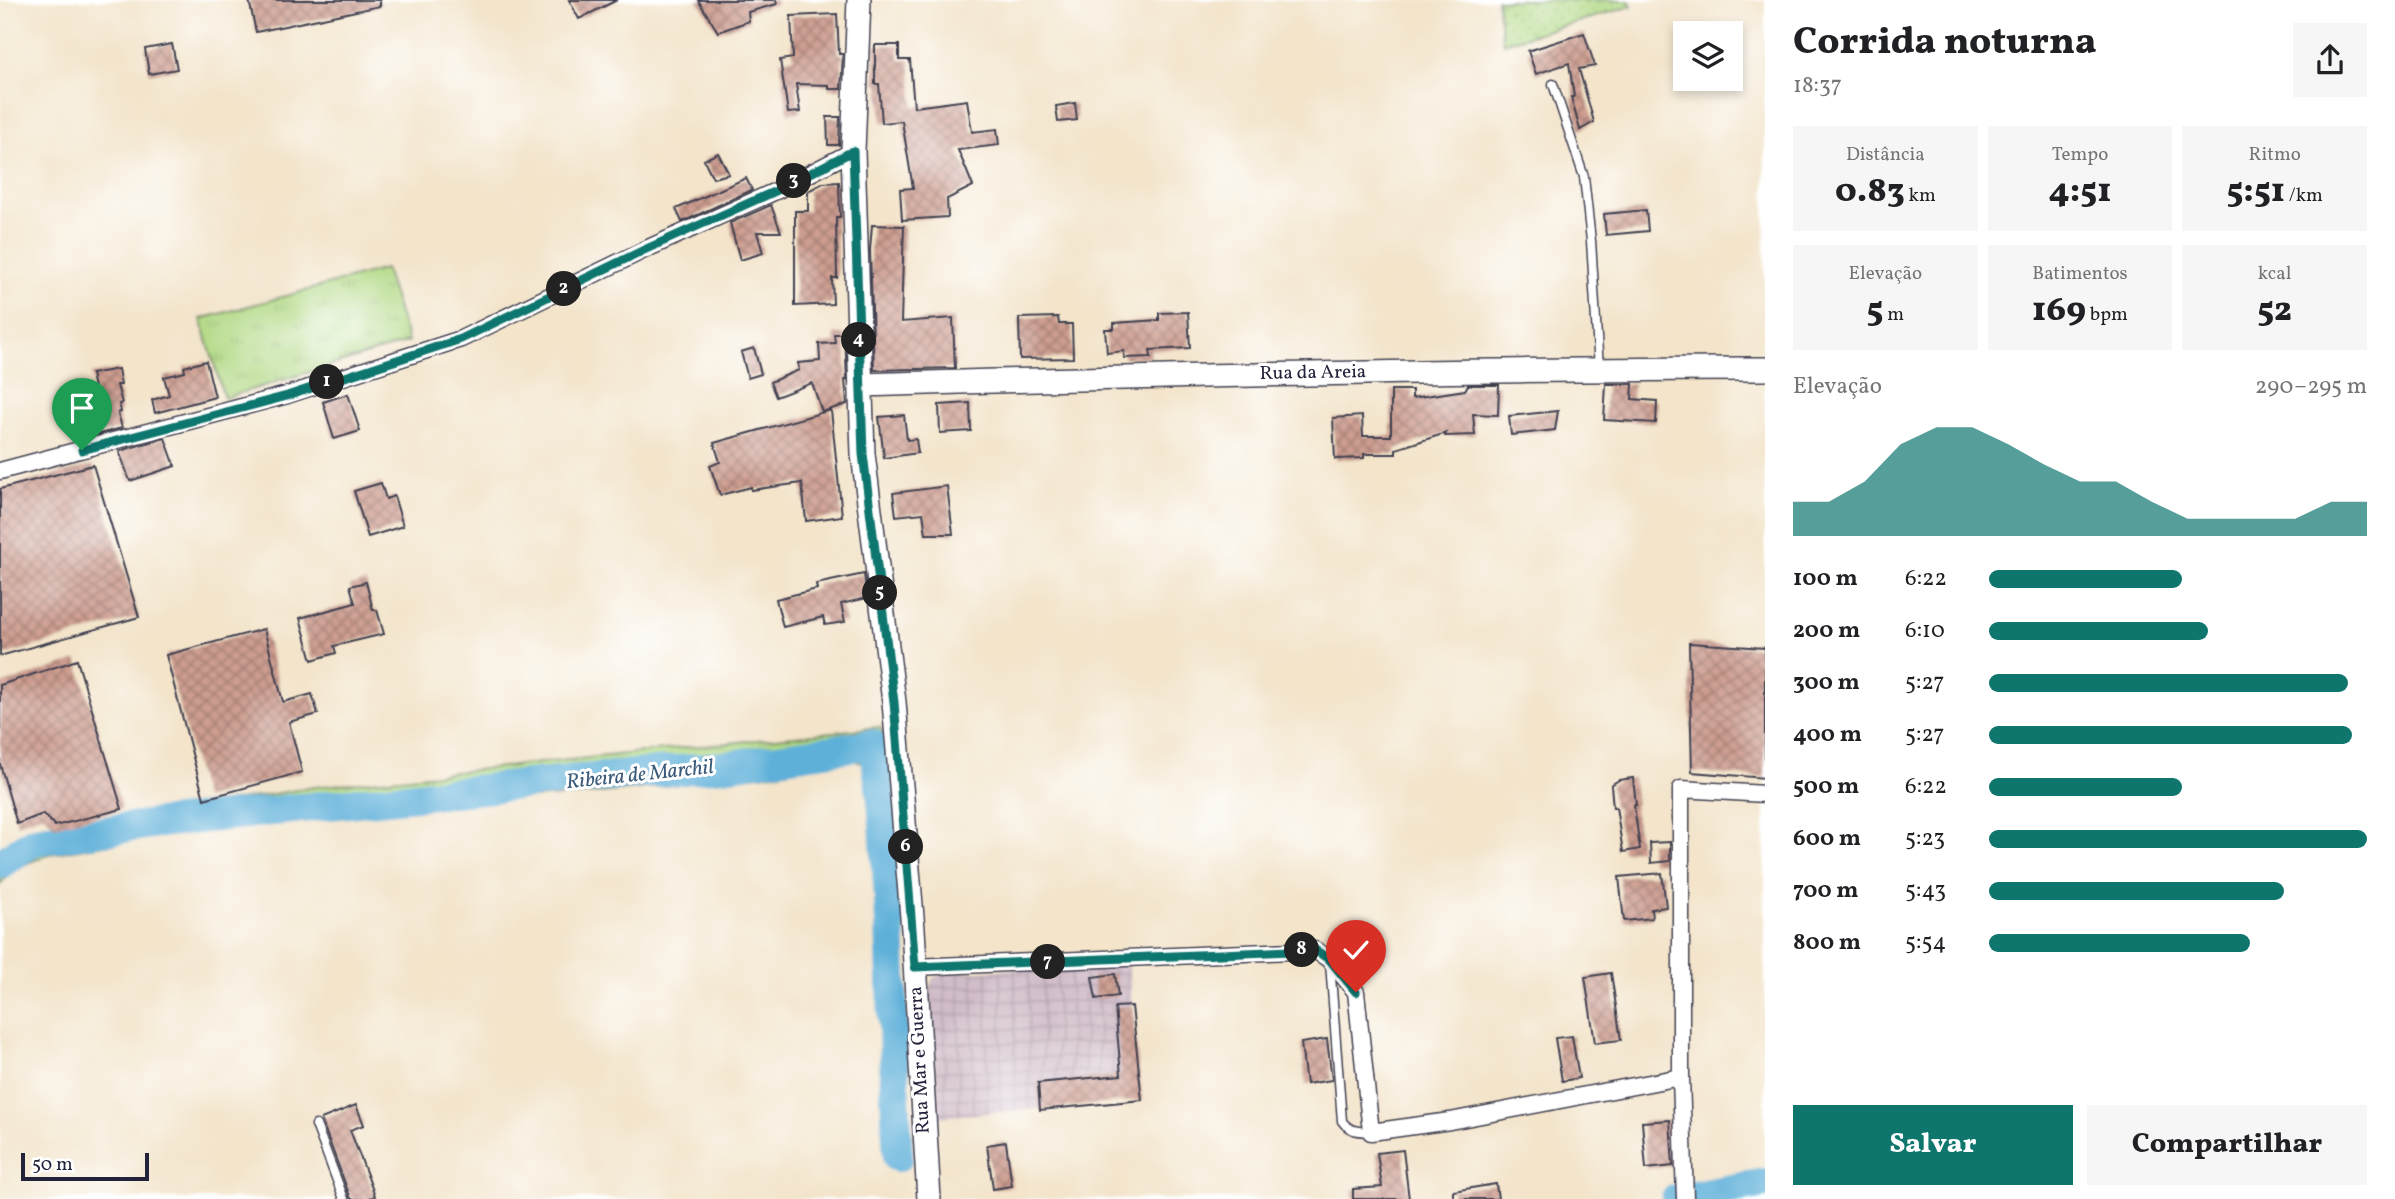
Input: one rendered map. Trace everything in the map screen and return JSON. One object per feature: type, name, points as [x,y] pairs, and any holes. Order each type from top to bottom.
[{"type":"street","name":"Rua Mar e Guerra","points":[[859,0],[853,151],[863,454],[894,702],[915,967],[929,1199]]},
{"type":"street","points":[[0,471],[287,396],[461,339],[644,250],[778,190],[853,151]]},
{"type":"street","name":"Rua da Areia","points":[[861,386],[1195,375],[1765,369]]},
{"type":"street","points":[[1685,1199],[1681,1077],[1681,789],[1765,794]]},
{"type":"street","points":[[915,967],[1315,950],[1330,960],[1356,992],[1371,1132],[1450,1121],[1681,1077]]},
{"type":"lane","points":[[1553,84],[1584,177],[1599,369]]},
{"type":"lane","points":[[1330,960],[1342,1121],[1355,1131],[1371,1132]]},
{"type":"lane","points":[[316,1125],[344,1199]]},
{"type":"shaded area","points":[[1128,962],[1142,1100],[939,1117],[929,989],[933,978],[943,973]]},
{"type":"green space","points":[[1497,0],[1629,0],[1632,6],[1503,43]]},
{"type":"green space","points":[[385,269],[408,342],[224,398],[201,319]]},
{"type":"green space","points":[[880,727],[886,739],[890,759],[867,765],[851,759],[768,774],[584,795],[415,805],[189,831],[49,854],[14,869],[0,884],[0,849],[13,839],[43,829],[128,819],[314,787]]},
{"type":"building","points":[[249,0],[380,0],[380,6],[256,32]]},
{"type":"building","points":[[569,0],[617,0],[579,19]]},
{"type":"building","points":[[698,0],[776,0],[777,4],[748,12],[749,21],[718,32]]},
{"type":"building","points":[[837,14],[839,54],[843,54],[841,89],[829,89],[829,85],[796,84],[800,112],[788,113],[780,60],[793,58],[791,16]]},
{"type":"building","points":[[1584,33],[1595,66],[1579,69],[1594,122],[1580,130],[1571,97],[1574,97],[1569,63],[1536,74],[1528,51]]},
{"type":"building","points":[[172,44],[177,69],[149,74],[145,49]]},
{"type":"building","points":[[875,45],[899,45],[899,60],[910,60],[914,107],[967,100],[972,132],[997,129],[999,145],[958,150],[973,186],[947,199],[948,217],[902,220],[900,189],[913,188],[902,121],[882,123],[879,84],[875,84]]},
{"type":"building","points":[[1075,103],[1077,120],[1058,122],[1056,106]]},
{"type":"building","points":[[827,117],[840,117],[839,145],[828,145]]},
{"type":"building","points":[[718,153],[729,174],[713,178],[704,160]]},
{"type":"building","points":[[746,178],[752,190],[682,222],[676,209]]},
{"type":"building","points":[[839,182],[840,217],[836,217],[837,278],[832,278],[833,304],[795,306],[795,211],[808,211],[808,191],[823,183]]},
{"type":"building","points":[[771,205],[781,232],[757,232],[763,253],[740,260],[730,223]]},
{"type":"building","points":[[1646,210],[1648,231],[1606,235],[1604,214]]},
{"type":"building","points":[[872,225],[904,226],[901,322],[953,318],[955,368],[874,370],[870,250]]},
{"type":"building","points":[[1188,312],[1190,348],[1150,350],[1151,357],[1124,358],[1124,351],[1107,353],[1105,329],[1114,329],[1114,323],[1159,320],[1159,313]]},
{"type":"building","points":[[1058,317],[1059,324],[1072,324],[1073,358],[1020,359],[1019,318]]},
{"type":"building","points":[[834,334],[845,334],[847,404],[822,412],[812,383],[776,397],[770,382],[799,370],[798,363],[820,361],[819,344],[835,343]]},
{"type":"building","points":[[754,348],[761,374],[748,378],[741,352]]},
{"type":"building","points":[[206,361],[215,397],[155,413],[152,400],[169,395],[164,377],[185,372],[184,367]]},
{"type":"building","points":[[118,369],[121,385],[117,385],[122,403],[119,404],[121,412],[118,413],[122,428],[84,438],[79,417],[96,412],[92,398],[96,397],[91,374]]},
{"type":"building","points":[[1606,384],[1633,384],[1632,399],[1657,401],[1656,423],[1604,420]]},
{"type":"building","points":[[1468,385],[1499,385],[1498,415],[1473,414],[1475,435],[1445,436],[1446,433],[1396,449],[1396,454],[1364,454],[1364,458],[1335,459],[1333,418],[1362,416],[1363,436],[1391,436],[1391,390],[1412,390],[1412,398],[1465,390]]},
{"type":"building","points":[[348,394],[360,431],[334,439],[323,402]]},
{"type":"building","points":[[970,403],[971,431],[940,433],[939,405]]},
{"type":"building","points":[[831,410],[842,516],[806,521],[802,483],[751,490],[751,487],[720,495],[710,466],[720,462],[714,443]]},
{"type":"building","points":[[1558,411],[1555,430],[1511,435],[1509,416]]},
{"type":"building","points":[[904,415],[907,440],[916,439],[918,453],[884,458],[879,417]]},
{"type":"building","points":[[165,438],[175,466],[130,481],[119,451]]},
{"type":"building","points":[[93,465],[139,617],[0,656],[0,489]]},
{"type":"building","points":[[381,483],[386,499],[394,496],[403,526],[368,537],[354,491]]},
{"type":"building","points":[[947,486],[953,534],[926,534],[923,513],[896,516],[893,493]]},
{"type":"building","points":[[864,574],[867,598],[841,604],[845,622],[825,625],[823,617],[783,627],[776,599],[817,589],[816,584]]},
{"type":"building","points":[[366,582],[373,610],[377,610],[384,634],[334,646],[336,653],[312,660],[300,618],[355,603],[350,586]]},
{"type":"building","points":[[264,629],[283,702],[312,694],[318,714],[289,722],[302,772],[204,799],[166,655]]},
{"type":"building","points":[[1689,643],[1765,648],[1765,778],[1692,772]]},
{"type":"building","points":[[77,660],[122,809],[55,826],[43,814],[17,824],[0,764],[0,685]]},
{"type":"building","points":[[1633,778],[1640,849],[1623,852],[1611,785],[1619,780]]},
{"type":"building","points":[[1670,842],[1670,861],[1651,863],[1650,843]]},
{"type":"building","points":[[1662,873],[1666,907],[1651,909],[1652,918],[1624,921],[1619,877]]},
{"type":"building","points":[[1611,973],[1621,1040],[1595,1043],[1585,977]]},
{"type":"building","points":[[1115,974],[1118,996],[1096,999],[1092,977]]},
{"type":"building","points":[[1132,1006],[1142,1100],[1040,1110],[1038,1083],[1121,1075],[1115,1007]]},
{"type":"building","points":[[1572,1036],[1579,1078],[1562,1081],[1555,1038]]},
{"type":"building","points":[[1327,1039],[1332,1080],[1306,1084],[1301,1043]]},
{"type":"building","points":[[356,1105],[364,1125],[350,1130],[375,1196],[367,1199],[351,1199],[321,1119]]},
{"type":"building","points":[[1670,1120],[1673,1166],[1646,1169],[1642,1122]]},
{"type":"building","points":[[1006,1142],[1012,1186],[993,1189],[987,1145]]},
{"type":"building","points":[[1403,1150],[1409,1199],[1353,1199],[1353,1189],[1382,1187],[1377,1153]]},
{"type":"building","points":[[1496,1184],[1498,1199],[1453,1199],[1453,1191]]},
{"type":"waterway","name":"Ribeira de Marchil","points":[[0,864],[34,841],[159,823],[723,766],[872,744],[884,822],[898,1157]]},
{"type":"waterway","points":[[1676,1199],[1765,1183]]},
{"type":"route","points":[[82,450],[287,396],[461,339],[644,250],[778,190],[853,151],[863,454],[894,702],[915,967],[1315,950],[1330,960],[1356,992]]}]
